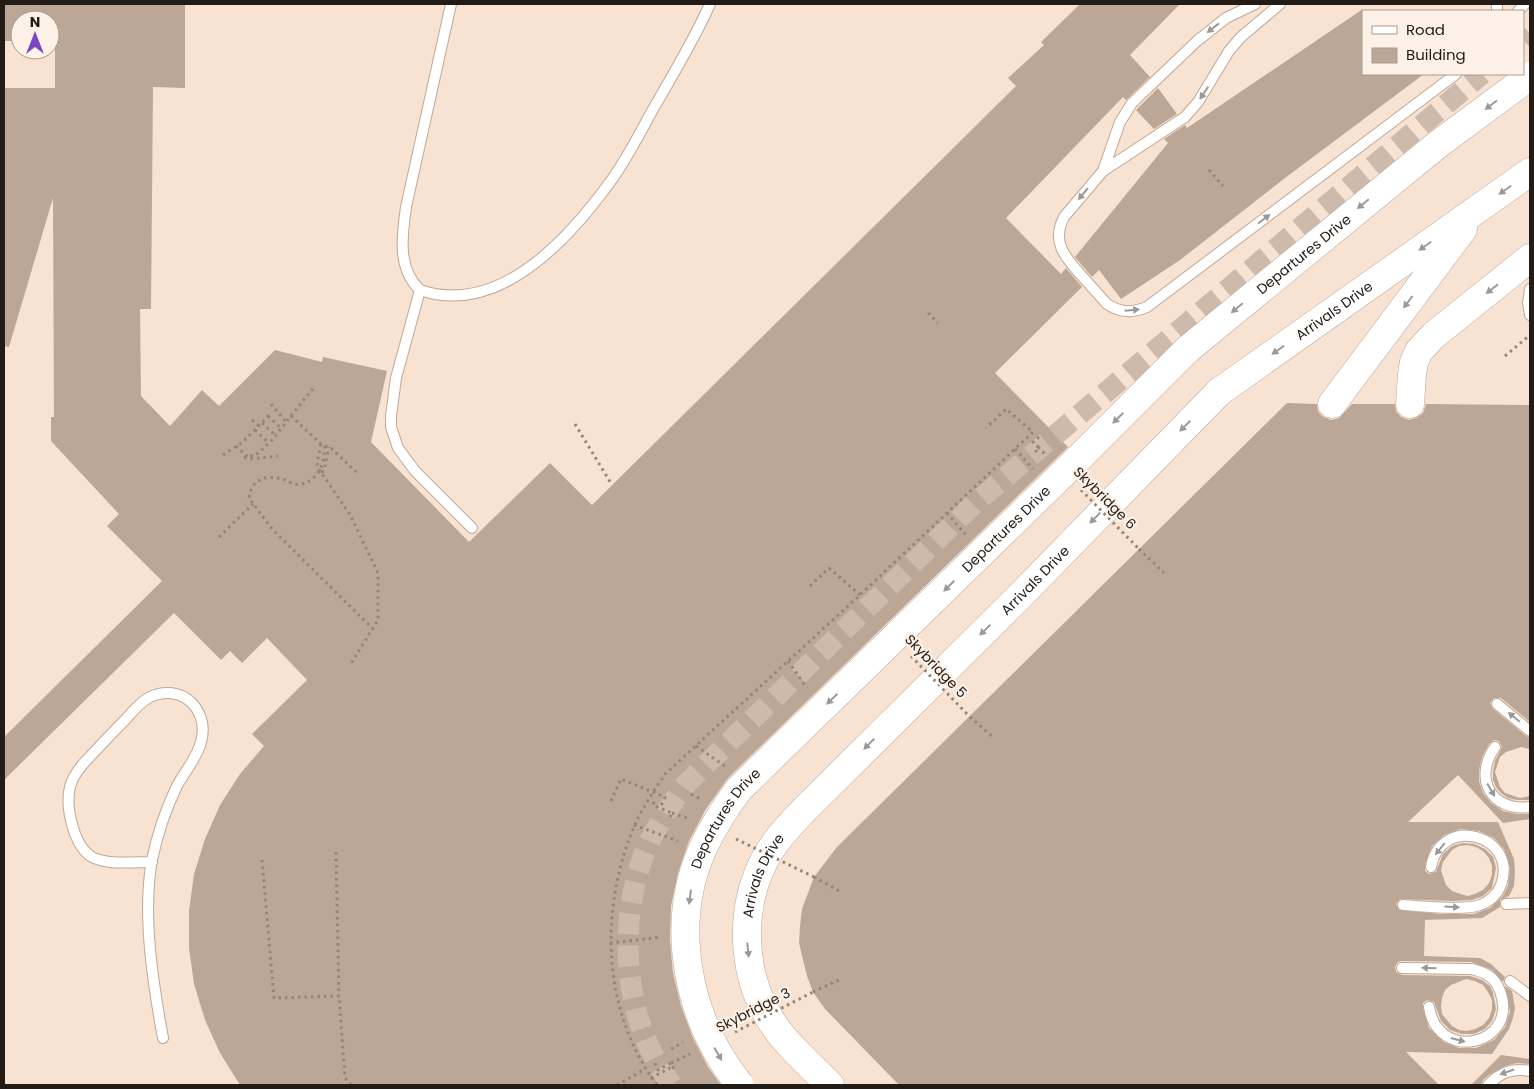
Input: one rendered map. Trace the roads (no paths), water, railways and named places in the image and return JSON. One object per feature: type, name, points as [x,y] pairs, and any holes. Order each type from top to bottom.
[{"type":"main road","name":"Departures Drive","points":[[740,1085],[726,1068],[708,1035],[694,999],[687,962],[687,914],[691,886],[702,850],[718,818],[738,789],[1076,461],[1188,349],[1437,145],[1530,76]]},
{"type":"main road","name":"Arrivals Drive","points":[[830,1085],[782,1035],[760,999],[752,976],[748,952],[747,920],[749,904],[755,881],[765,859],[778,838],[1020,596],[1219,392],[1530,172]]},
{"type":"main road","points":[[1332,404],[1479,208]]},
{"type":"main road","points":[[1410,404],[1414,362],[1419,351],[1434,335],[1530,258]]},
{"type":"lane","points":[[451,4],[406,207],[403,231],[404,265],[410,278],[420,290],[447,297],[489,290],[505,283],[527,269],[558,244],[611,181],[687,50],[710,4]]},
{"type":"lane","points":[[1103,171],[1120,122],[1132,103],[1197,41],[1226,18],[1255,4]]},
{"type":"lane","points":[[1280,4],[1241,37],[1202,96],[1185,117],[1103,171],[1064,217],[1059,226],[1060,248],[1066,258],[1107,304],[1116,310],[1138,311],[1147,307],[1455,75]]},
{"type":"lane","points":[[1530,289],[1528,303],[1530,315]]},
{"type":"lane","points":[[420,290],[396,378],[391,410],[391,427],[398,448],[415,471],[472,528]]},
{"type":"lane","points":[[152,862],[105,861],[88,854],[81,846],[75,834],[69,812],[68,796],[75,773],[143,701],[159,694],[169,693],[180,695],[190,701],[196,708],[202,724],[203,734],[201,745],[176,788],[163,818],[152,862],[149,914],[151,960],[156,1004],[163,1038]]},
{"type":"lane","points":[[1497,704],[1530,731]]},
{"type":"lane","points":[[1495,747],[1488,756],[1485,768],[1485,779],[1489,790],[1507,806],[1520,809],[1530,807]]},
{"type":"lane","points":[[1403,905],[1468,908],[1480,905],[1491,899],[1499,889],[1503,878],[1503,865],[1499,853],[1491,844],[1480,837],[1468,835],[1457,836],[1446,842],[1432,860],[1432,867]]},
{"type":"lane","points":[[1506,904],[1530,903]]},
{"type":"lane","points":[[1402,968],[1471,968],[1478,970],[1489,975],[1494,980],[1503,998],[1504,1008],[1503,1016],[1493,1032],[1468,1043],[1448,1038],[1439,1031],[1432,1021],[1429,1007]]},
{"type":"lane","points":[[1510,981],[1530,996]]},
{"type":"lane","points":[[1488,1085],[1497,1076],[1507,1071],[1519,1069],[1530,1071]]},
{"type":"tunnel","points":[[1524,39],[1530,33]]},
{"type":"tunnel","points":[[672,1085],[656,1060],[643,1033],[634,1003],[628,943],[630,912],[635,882],[644,854],[662,818],[685,785],[975,503],[1481,75]]}]
